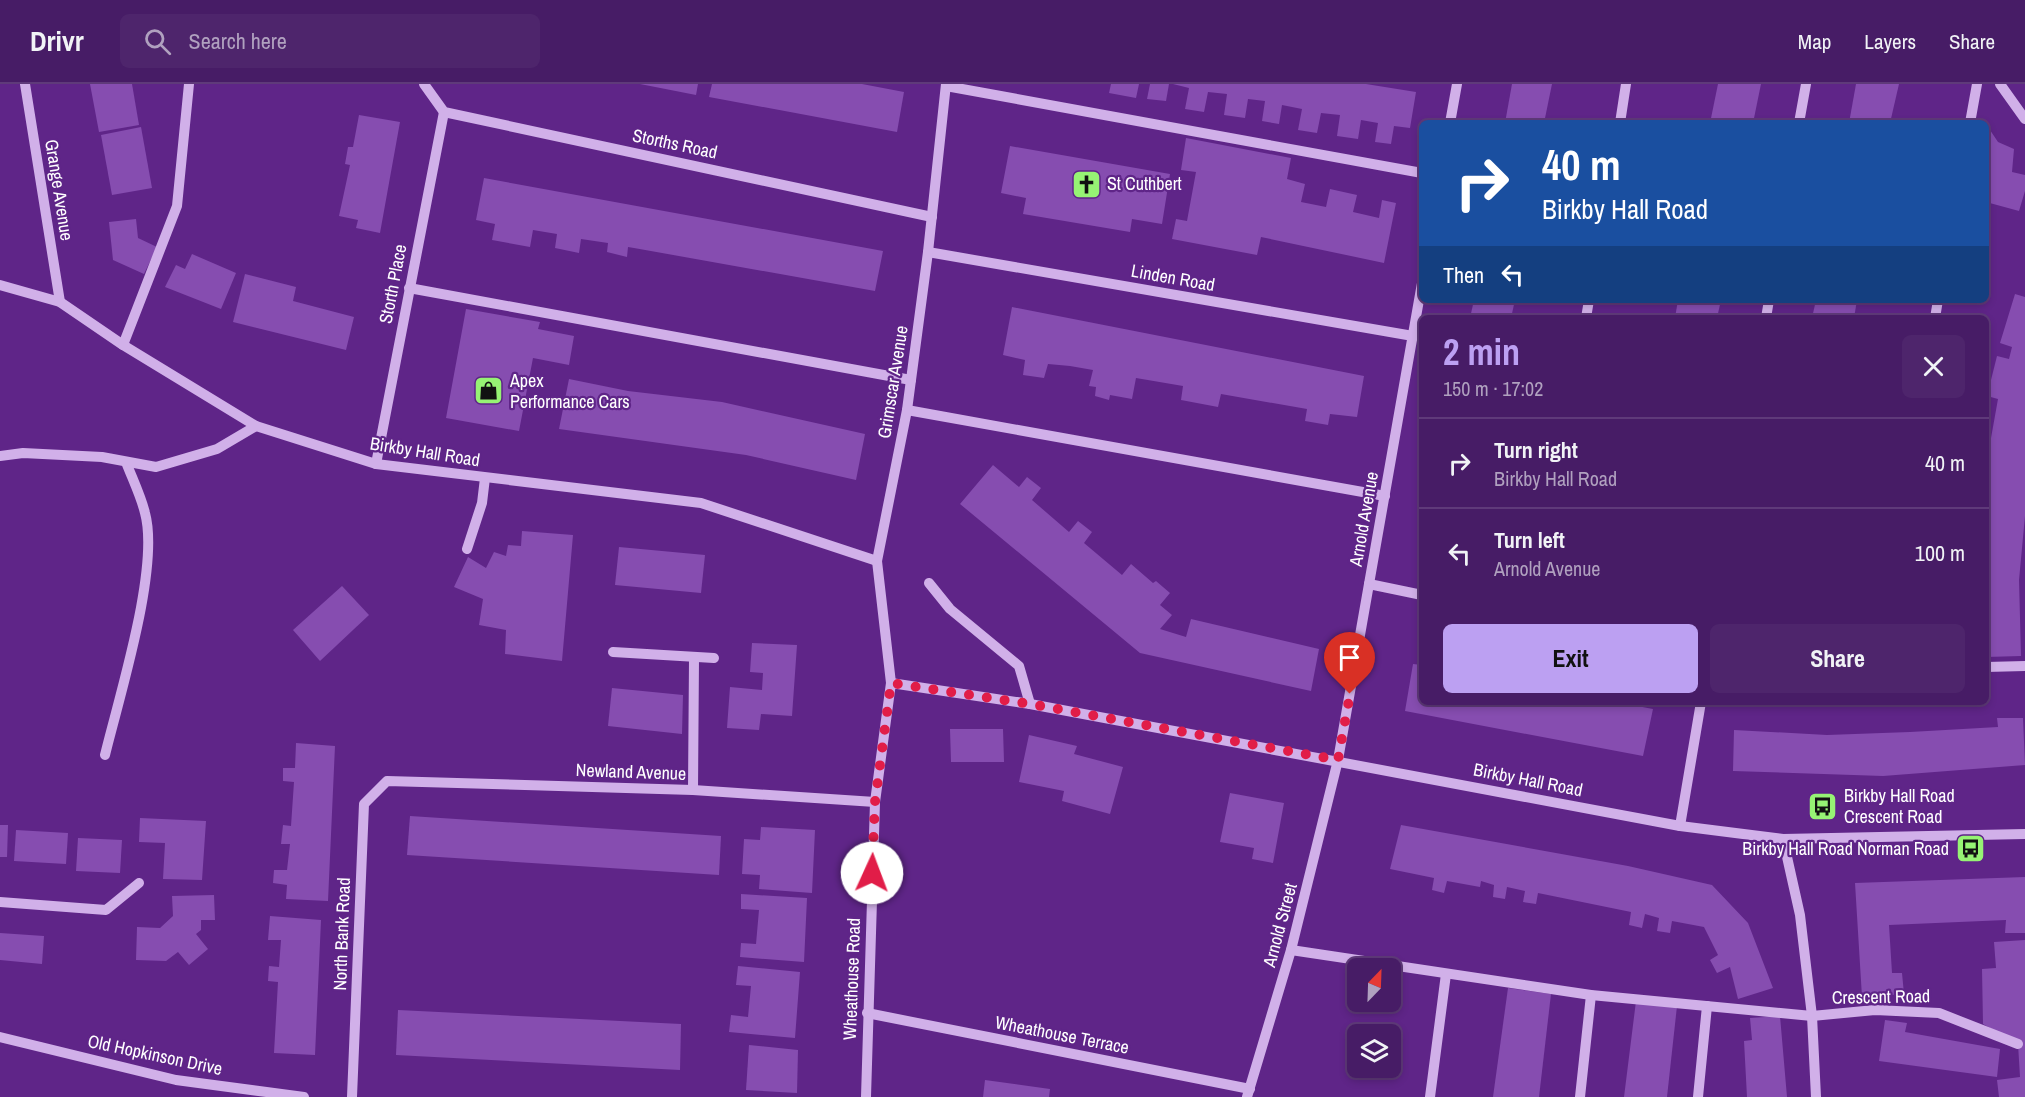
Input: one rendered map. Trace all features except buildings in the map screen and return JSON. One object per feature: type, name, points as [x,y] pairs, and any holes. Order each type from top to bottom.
[{"type":"street","name":"Grange Avenue","points":[[25,84],[60,302]]},
{"type":"street","points":[[123,345],[177,206],[189,84]]},
{"type":"street","points":[[424,84],[444,112]]},
{"type":"street","points":[[1451,120],[1457,84]]},
{"type":"street","points":[[1620,120],[1626,84]]},
{"type":"street","points":[[1800,120],[1806,84]]},
{"type":"street","points":[[1971,120],[1977,84]]},
{"type":"street","points":[[2000,84],[2025,119]]},
{"type":"street","points":[[946,85],[1419,171]]},
{"type":"street","name":"Grimscar Avenue","points":[[891,683],[877,561],[907,410],[928,252],[946,85]]},
{"type":"street","name":"Storths Road","points":[[444,112],[932,216]]},
{"type":"street","name":"Storth Place","points":[[376,464],[444,112]]},
{"type":"street","name":"Linden Road","points":[[928,252],[1413,336]]},
{"type":"street","name":"Birkby Hall Road","points":[[0,285],[60,302],[123,345],[256,426],[376,464],[701,503],[877,561]]},
{"type":"street","points":[[409,288],[911,380]]},
{"type":"street","name":"Arnold Avenue","points":[[1338,760],[1419,301]]},
{"type":"street","points":[[907,410],[1384,496]]},
{"type":"street","points":[[0,456],[23,453],[102,457],[156,467],[217,449],[256,426]]},
{"type":"street","points":[[105,755],[135,630],[147,566],[146,514],[126,462]]},
{"type":"street","points":[[467,549],[482,503],[485,477]]},
{"type":"street","points":[[929,583],[950,609],[1019,666],[1030,704]]},
{"type":"street","points":[[1369,585],[1419,594]]},
{"type":"street","points":[[614,652],[694,659],[714,658]]},
{"type":"street","points":[[693,790],[694,659]]},
{"type":"street","points":[[1989,667],[2025,666]]},
{"type":"street","name":"Birkby Hall Road","points":[[891,683],[1030,704],[1680,826],[1783,839],[2025,834]]},
{"type":"street","name":"Wheathouse Road","points":[[866,1097],[875,802],[891,683]]},
{"type":"street","points":[[1680,826],[1700,705]]},
{"type":"street","name":"Arnold Street","points":[[1249,1093],[1291,950],[1338,760]]},
{"type":"street","name":"Newland Avenue","points":[[387,781],[693,790],[875,802]]},
{"type":"street","name":"North Bank Road","points":[[352,1097],[364,804],[387,781]]},
{"type":"street","name":"Crescent Road","points":[[1783,839],[1800,915],[1812,1016],[1816,1097]]},
{"type":"street","points":[[0,902],[106,910],[139,883]]},
{"type":"street","points":[[1291,950],[1591,995],[1812,1016]]},
{"type":"street","points":[[1430,1097],[1446,974]]},
{"type":"street","points":[[1580,1097],[1591,995]]},
{"type":"street","points":[[1698,1097],[1707,1006]]},
{"type":"street","name":"Crescent Road","points":[[1812,1016],[1875,1010],[1939,1013],[2018,1044]]},
{"type":"street","name":"Wheathouse Terrace","points":[[867,1013],[1249,1093]]},
{"type":"street","name":"Old Hopkinson Drive","points":[[0,1037],[176,1080],[304,1097]]},
{"type":"place","name":"St Cuthbert","points":[[1086,184]]},
{"type":"place","name":"Apex Performance Cars","points":[[489,391]]},
{"type":"place","name":"Birkby Hall Road Crescent Road","points":[[1823,806]]},
{"type":"place","name":"Birkby Hall Road Norman Road","points":[[1970,849]]},
{"type":"route","points":[[872,873],[875,802],[891,683],[1030,704],[1338,760],[1350,694]]}]
